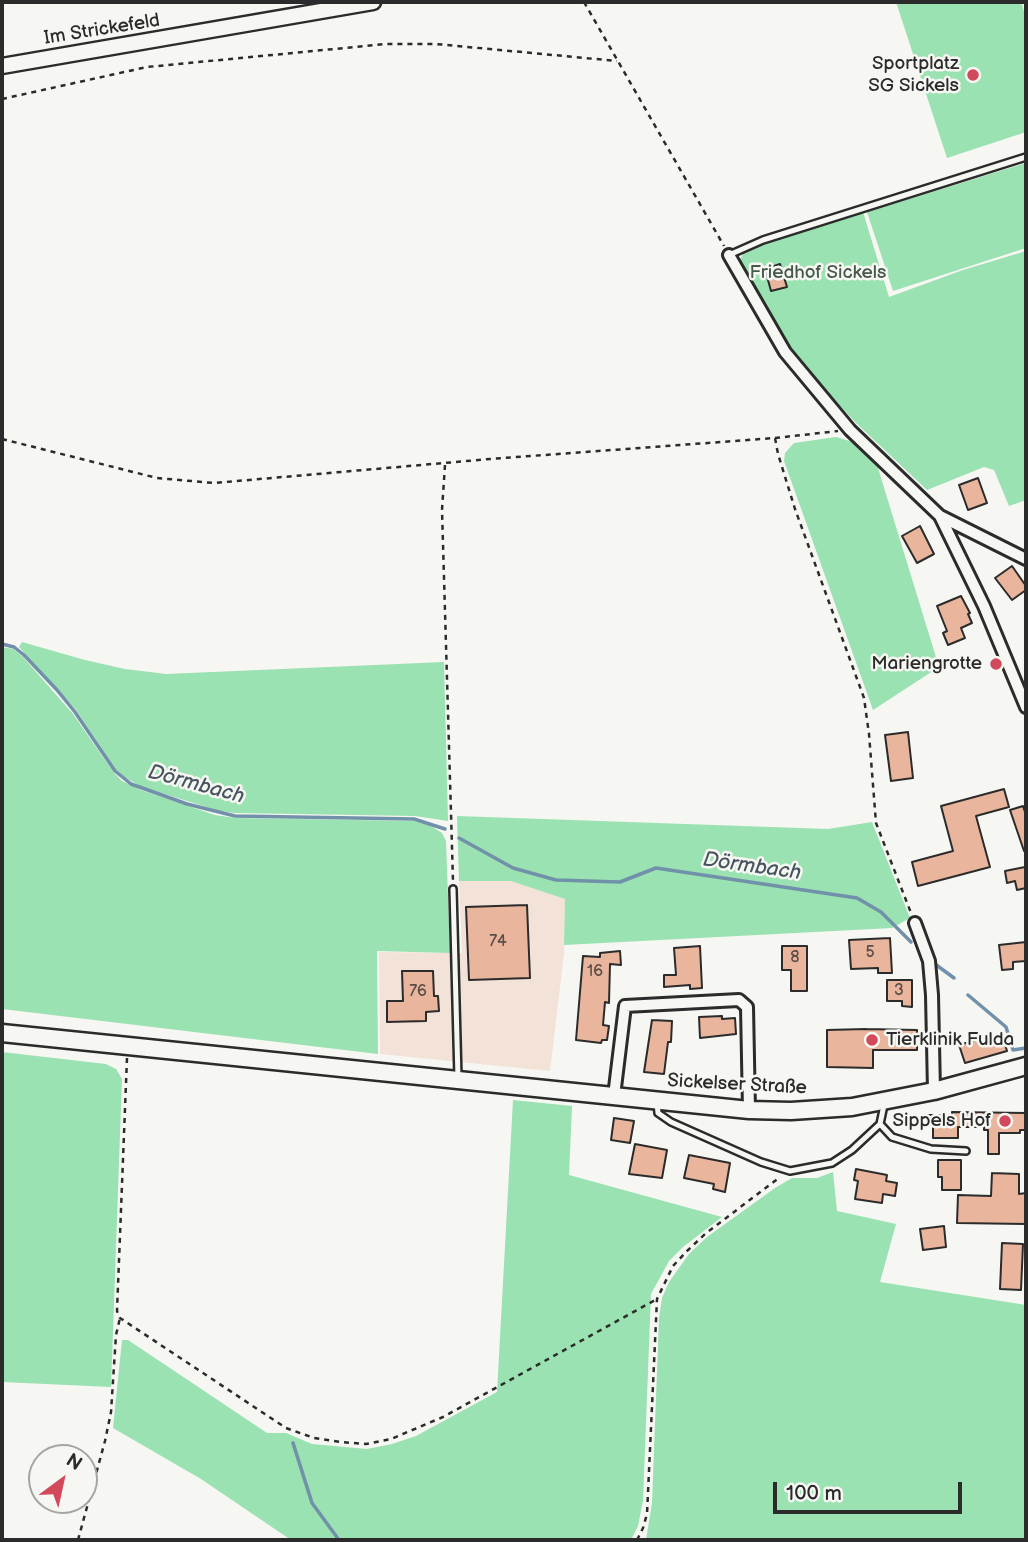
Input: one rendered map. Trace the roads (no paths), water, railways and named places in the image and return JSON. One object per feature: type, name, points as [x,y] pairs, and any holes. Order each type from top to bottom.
[{"type":"main road","name":"Sickelser Straße","points":[[2,1033],[749,1110],[821,1110],[885,1101],[1026,1066]]},
{"type":"street","name":"Im Strickefeld","points":[[2,66],[373,2]]},
{"type":"street","points":[[729,255],[785,352],[850,430],[940,516],[1026,559]]},
{"type":"street","points":[[940,516],[984,606],[1026,707]]},
{"type":"street","points":[[915,923],[929,961],[934,1091]]},
{"type":"street","points":[[614,1096],[625,1006],[739,1000],[747,1007],[749,1110]]},
{"type":"lane","points":[[729,255],[763,240],[1026,157]]},
{"type":"lane","points":[[450,1080],[453,889]]},
{"type":"lane","points":[[657,1102],[658,1113],[671,1122],[761,1162],[790,1171],[832,1163],[852,1150],[880,1124],[885,1101]]},
{"type":"lane","points":[[880,1124],[892,1136],[931,1149],[966,1151]]},
{"type":"waterway","name":"Dörmbach","points":[[2,644],[14,647],[24,655],[57,690],[115,771],[131,784],[187,804],[235,816],[414,819],[445,829]]},
{"type":"waterway","name":"Dörmbach","points":[[459,838],[513,868],[556,880],[620,882],[656,868],[857,898],[881,912],[911,942]]},
{"type":"waterway","name":"Dörmbach","points":[[935,964],[954,978]]},
{"type":"waterway","name":"Dörmbach","points":[[968,995],[1006,1027],[1013,1050],[1026,1048]]},
{"type":"waterway","points":[[293,1443],[312,1503],[339,1540]]},
{"type":"place","name":"Sportplatz SG Sickels","points":[[973,75]]},
{"type":"place","name":"Mariengrotte","points":[[996,664]]},
{"type":"place","name":"Tierklinik Fulda","points":[[872,1040]]},
{"type":"place","name":"Sippels Hof","points":[[1005,1121]]},
{"type":"park label","name":"Friedhof Sickels","points":[[818,273]]}]
